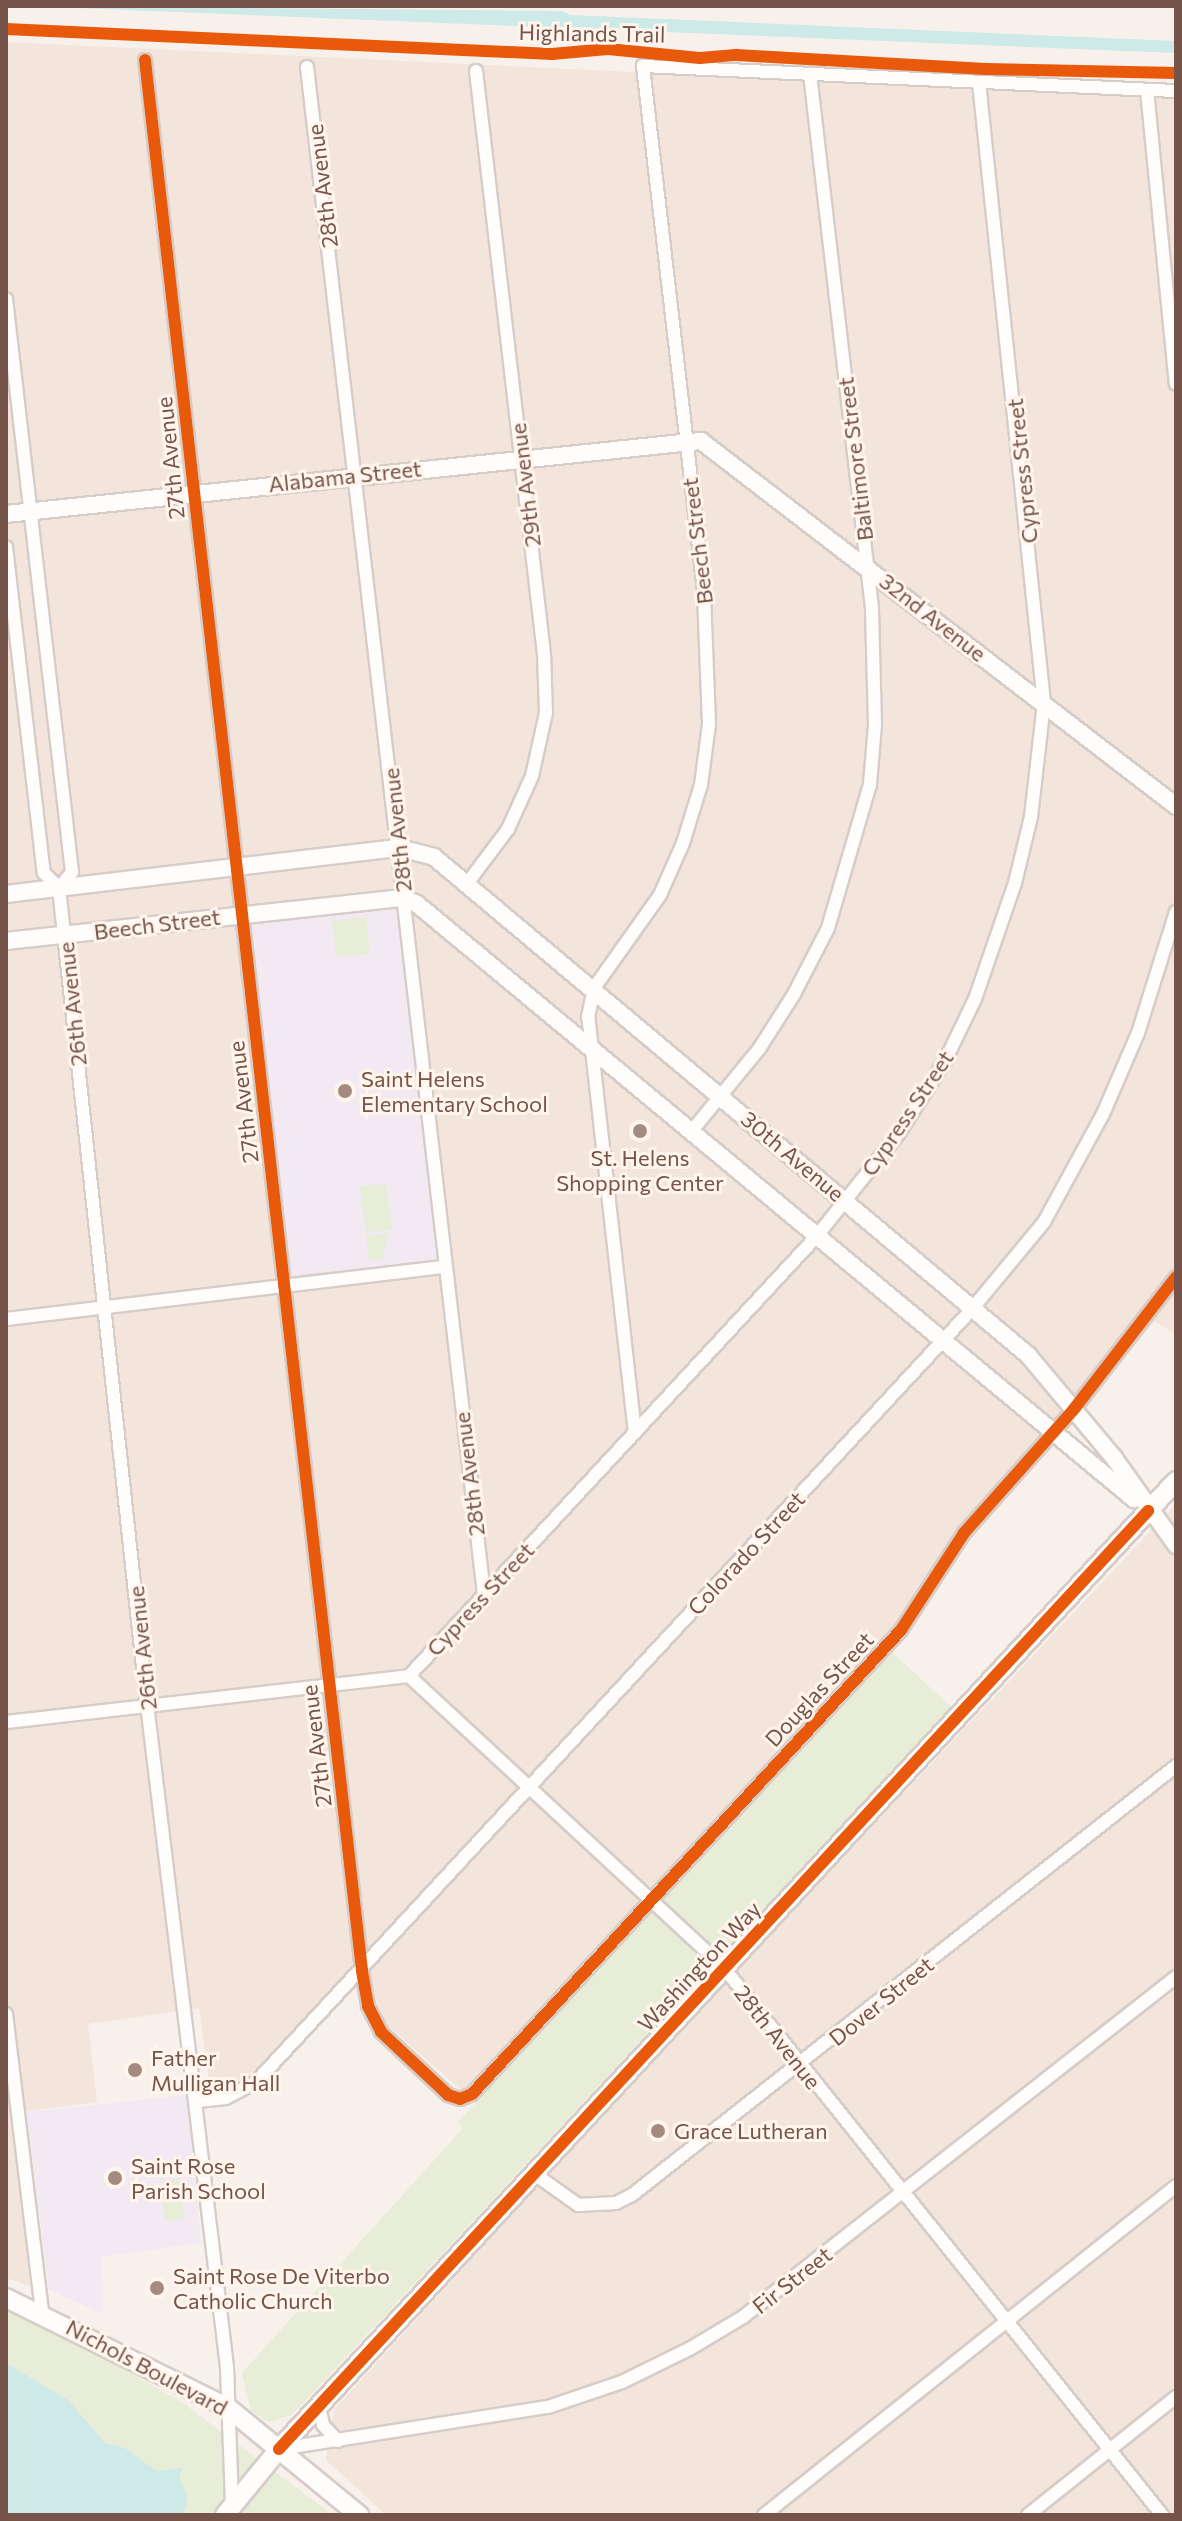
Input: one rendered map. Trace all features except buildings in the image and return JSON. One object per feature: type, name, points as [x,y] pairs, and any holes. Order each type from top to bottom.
[{"type":"main road","name":"Washington Way","points":[[229,2510],[279,2449],[1176,1481]]},
{"type":"main road","name":"Nichols Boulevard","points":[[6,2298],[42,2312],[227,2407],[359,2515]]},
{"type":"street","name":"27th Avenue","points":[[145,60],[362,1971],[368,2006],[381,2032],[448,2095],[460,2099]]},
{"type":"street","name":"Beech Street","points":[[594,988],[660,895],[701,785],[709,664],[643,66],[810,74]]},
{"type":"street","name":"28th Avenue","points":[[307,67],[357,474],[484,1594]]},
{"type":"street","name":"29th Avenue","points":[[469,881],[508,829],[532,776],[546,713],[522,457],[476,71]]},
{"type":"street","points":[[810,74],[1176,91]]},
{"type":"street","name":"Baltimore Street","points":[[690,1133],[794,994],[828,928],[849,865],[870,784],[875,725],[867,566],[810,74]]},
{"type":"street","name":"Cypress Street","points":[[6,1722],[409,1676],[816,1237],[899,1133],[975,999],[1022,857],[1044,703],[979,83]]},
{"type":"street","points":[[1147,90],[1176,384]]},
{"type":"street","name":"26th Avenue","points":[[6,299],[72,872],[59,888]]},
{"type":"street","name":"Alabama Street","points":[[6,514],[685,440]]},
{"type":"street","name":"32nd Avenue","points":[[685,440],[715,448],[1176,806]]},
{"type":"street","name":"26th Avenue","points":[[6,547],[44,873],[59,888],[147,1704],[198,2101],[227,2407]]},
{"type":"street","points":[[6,894],[399,848]]},
{"type":"street","name":"30th Avenue","points":[[399,848],[434,857],[469,881],[1028,1355],[1074,1409],[1176,1545]]},
{"type":"street","name":"Beech Street","points":[[6,941],[403,898]]},
{"type":"street","name":"30th Avenue","points":[[403,898],[430,912],[690,1133],[1148,1511]]},
{"type":"street","name":"Colorado Street","points":[[198,2101],[243,2092],[362,1971],[972,1309],[1044,1222],[1103,1114],[1138,1033],[1176,912]]},
{"type":"street","points":[[594,988],[588,1017],[635,1433]]},
{"type":"street","points":[[6,1319],[445,1267]]},
{"type":"street","name":"Douglas Street","points":[[460,2099],[472,2094],[901,1630],[964,1533],[1074,1409],[1176,1277]]},
{"type":"street","name":"28th Avenue","points":[[409,1676],[724,1968],[1162,2515]]},
{"type":"street","name":"Dover Street","points":[[536,2175],[578,2205],[616,2203],[651,2183],[1176,1766]]},
{"type":"street","name":"Fir Street","points":[[279,2449],[488,2420],[548,2407],[622,2382],[743,2317],[905,2193],[1176,1977]]},
{"type":"street","points":[[6,2014],[42,2312]]},
{"type":"street","points":[[764,2515],[1176,2186]]},
{"type":"street","points":[[1028,2515],[1176,2397]]},
{"type":"street","name":"Washington Way","points":[[227,2407],[229,2510]]},
{"type":"street","points":[[319,2407],[323,2425],[338,2441]]},
{"type":"shaded area","points":[[6,42],[1176,98],[1176,1335],[1155,1321],[965,1541],[891,1651],[476,2103],[386,2024],[370,1981],[353,1970],[259,2071],[211,2094],[199,2008],[88,2024],[97,2102],[13,2113],[30,2286],[6,2278]]},
{"type":"shaded area","name":"Saint Helens Elementary School","points":[[400,906],[437,1260],[288,1276],[251,922]]},
{"type":"shaded area","points":[[1176,1504],[1176,2515],[386,2515],[326,2460],[334,2410],[640,2073]]},
{"type":"shaded area","name":"Saint Rose Parish School","points":[[187,2095],[201,2243],[101,2257],[103,2314],[49,2290],[26,2112]]},
{"type":"green space","points":[[366,917],[370,954],[336,957],[332,921]]},
{"type":"green space","points":[[386,1183],[392,1230],[366,1233],[360,1186]]},
{"type":"green space","points":[[389,1233],[382,1259],[369,1260],[366,1236]]},
{"type":"green space","points":[[891,1651],[951,1707],[292,2415],[269,2422],[251,2411],[242,2373],[463,2128],[458,2122]]},
{"type":"green space","points":[[180,2179],[184,2219],[165,2221],[161,2181]]},
{"type":"green space","points":[[6,2311],[82,2345],[180,2401],[333,2515],[6,2515]]},
{"type":"water","points":[[29,6],[562,11],[570,15],[1176,41],[1176,53]]},
{"type":"water","points":[[6,2363],[68,2400],[105,2443],[125,2448],[156,2471],[182,2468],[179,2478],[188,2497],[183,2515],[6,2515]]},
{"type":"cycle path","name":"Highlands Trail","points":[[6,29],[552,54],[608,49],[700,58],[736,55],[986,69],[1176,73]]},
{"type":"cycle path","points":[[145,60],[362,1971],[368,2006],[381,2032],[448,2095],[460,2099],[472,2094],[901,1630],[964,1533],[1074,1409],[1176,1277]]},
{"type":"cycle path","points":[[279,2449],[1148,1511]]},
{"type":"place","name":"Saint Helens Elementary School","points":[[345,1091]]},
{"type":"place","name":"St. Helens Shopping Center","points":[[640,1131]]},
{"type":"place","name":"Father Mulligan Hall","points":[[135,2070]]},
{"type":"place","name":"Grace Lutheran","points":[[658,2131]]},
{"type":"place","name":"Saint Rose Parish School","points":[[115,2178]]},
{"type":"place","name":"Saint Rose De Viterbo Catholic Church","points":[[157,2288]]}]
